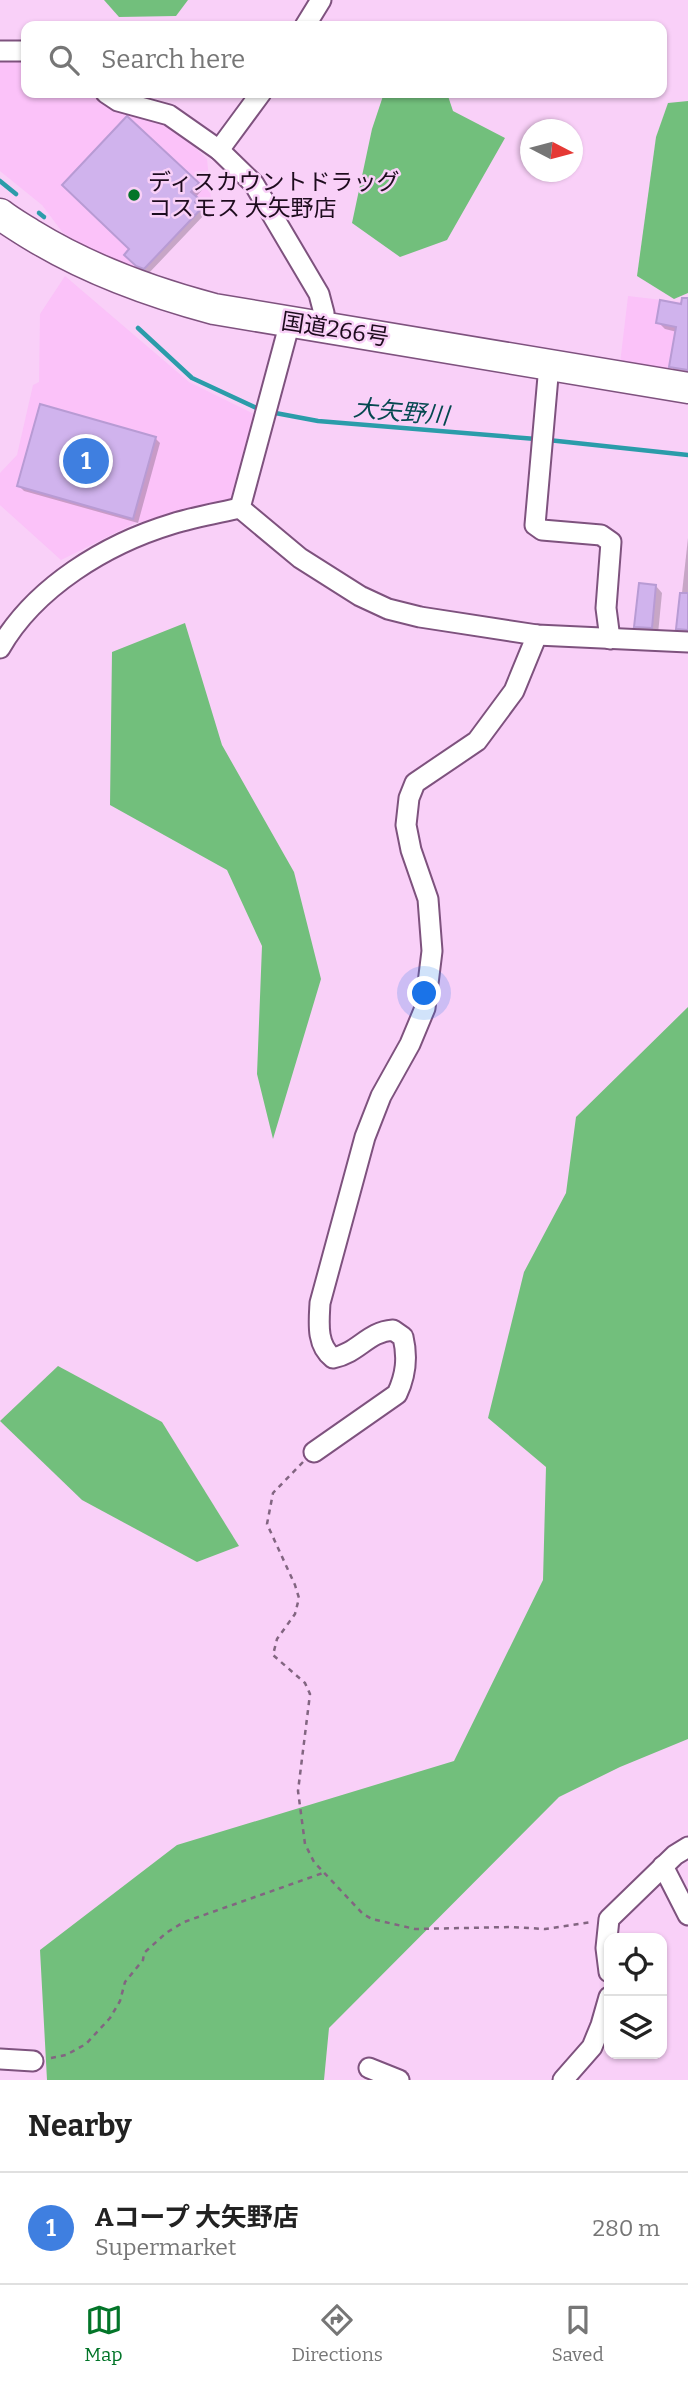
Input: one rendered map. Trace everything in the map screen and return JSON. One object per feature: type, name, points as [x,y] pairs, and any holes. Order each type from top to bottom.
[{"type":"highway","name":"国道266号","points":[[0,214],[51,246],[134,285],[170,298],[214,309],[688,388]]},
{"type":"street","points":[[308,21],[321,0]]},
{"type":"street","points":[[0,51],[21,51]]},
{"type":"street","points":[[114,98],[169,115],[219,150],[254,184],[320,294],[324,313],[323,327]]},
{"type":"street","points":[[219,150],[257,98]]},
{"type":"street","points":[[240,508],[290,322]]},
{"type":"street","points":[[549,365],[535,525],[542,530],[601,535],[611,542],[606,608],[610,639]]},
{"type":"street","points":[[240,508],[300,558],[360,596],[388,609],[420,617],[537,635],[688,642]]},
{"type":"street","points":[[0,648],[11,628],[37,603],[64,579],[107,550],[171,524],[240,508]]},
{"type":"street","points":[[314,1451],[397,1394],[407,1357],[403,1338],[393,1330],[380,1331],[349,1354],[333,1357],[325,1352],[318,1330],[320,1303],[365,1137],[381,1096],[410,1044],[425,1008],[432,951],[428,900],[411,850],[406,825],[409,798],[415,783],[477,741],[514,691],[537,635]]},
{"type":"street","points":[[608,1933],[609,1919],[675,1855],[688,1847]]},
{"type":"street","points":[[663,1866],[688,1915]]},
{"type":"street","points":[[563,2080],[592,2047],[604,2014]]},
{"type":"street","points":[[0,2059],[33,2061]]},
{"type":"street","points":[[369,2068],[399,2080]]},
{"type":"path","points":[[314,1451],[273,1493],[267,1524],[299,1598],[295,1614],[277,1639],[273,1655],[305,1683],[310,1694],[298,1791],[305,1843],[314,1862],[363,1914],[372,1919],[415,1929],[544,1929],[609,1919]]},
{"type":"path","points":[[33,2061],[66,2055],[86,2044],[110,2018],[120,2001],[125,1982],[143,1960],[144,1953],[166,1933],[184,1922],[288,1887],[323,1872]]},
{"type":"shaded area","points":[[21,56],[21,98],[109,98],[168,122],[207,159],[211,199],[141,272],[103,257],[63,233],[42,205],[0,171],[0,57]]},
{"type":"shaded area","points":[[65,276],[189,382],[254,414],[242,482],[239,493],[231,502],[221,509],[135,523],[61,560],[0,505],[0,473],[17,455],[33,385],[39,382],[40,314]]},
{"type":"shaded area","points":[[628,296],[688,303],[688,375],[620,363]]},
{"type":"green space","points":[[104,0],[188,0],[176,16],[119,17]]},
{"type":"green space","points":[[382,98],[449,98],[453,111],[505,138],[447,240],[400,257],[352,223],[372,129]]},
{"type":"green space","points":[[688,101],[688,293],[674,299],[637,276],[656,137],[668,103]]},
{"type":"green space","points":[[185,623],[222,745],[294,872],[321,979],[273,1139],[257,1074],[262,946],[227,870],[110,805],[112,652]]},
{"type":"green space","points":[[688,1007],[688,1739],[620,1767],[559,1797],[329,2028],[324,2080],[47,2080],[40,1950],[177,1845],[454,1761],[543,1580],[546,1467],[488,1418],[524,1272],[566,1193],[576,1117]]},
{"type":"green space","points":[[58,1366],[162,1422],[239,1546],[197,1562],[82,1500],[0,1421]]},
{"type":"building","name":"ディスカウントドラッグ コスモス 大矢野店","points":[[127,116],[199,183],[191,192],[198,198],[195,202],[202,208],[144,269],[136,266],[124,255],[129,249],[62,185]]},
{"type":"building","points":[[682,298],[688,298],[688,370],[669,367],[676,327],[656,323],[660,300],[681,304]]},
{"type":"building","points":[[40,404],[156,437],[133,519],[17,486]]},
{"type":"building","points":[[639,583],[656,585],[652,628],[634,627]]},
{"type":"building","points":[[680,593],[688,593],[688,630],[676,629]]},
{"type":"waterway","name":"大矢野川","points":[[0,181],[16,194]]},
{"type":"waterway","name":"大矢野川","points":[[39,213],[44,217]]},
{"type":"waterway","name":"大矢野川","points":[[138,328],[192,378],[261,410]]},
{"type":"waterway","name":"大矢野川","points":[[270,412],[318,421],[536,439]]},
{"type":"waterway","name":"大矢野川","points":[[548,440],[688,455]]},
{"type":"place","name":"ディスカウントドラッグ コスモス 大矢野店","points":[[134,195]]},
{"type":"place","name":"Aコープ 大矢野店","points":[[86,461]]}]
